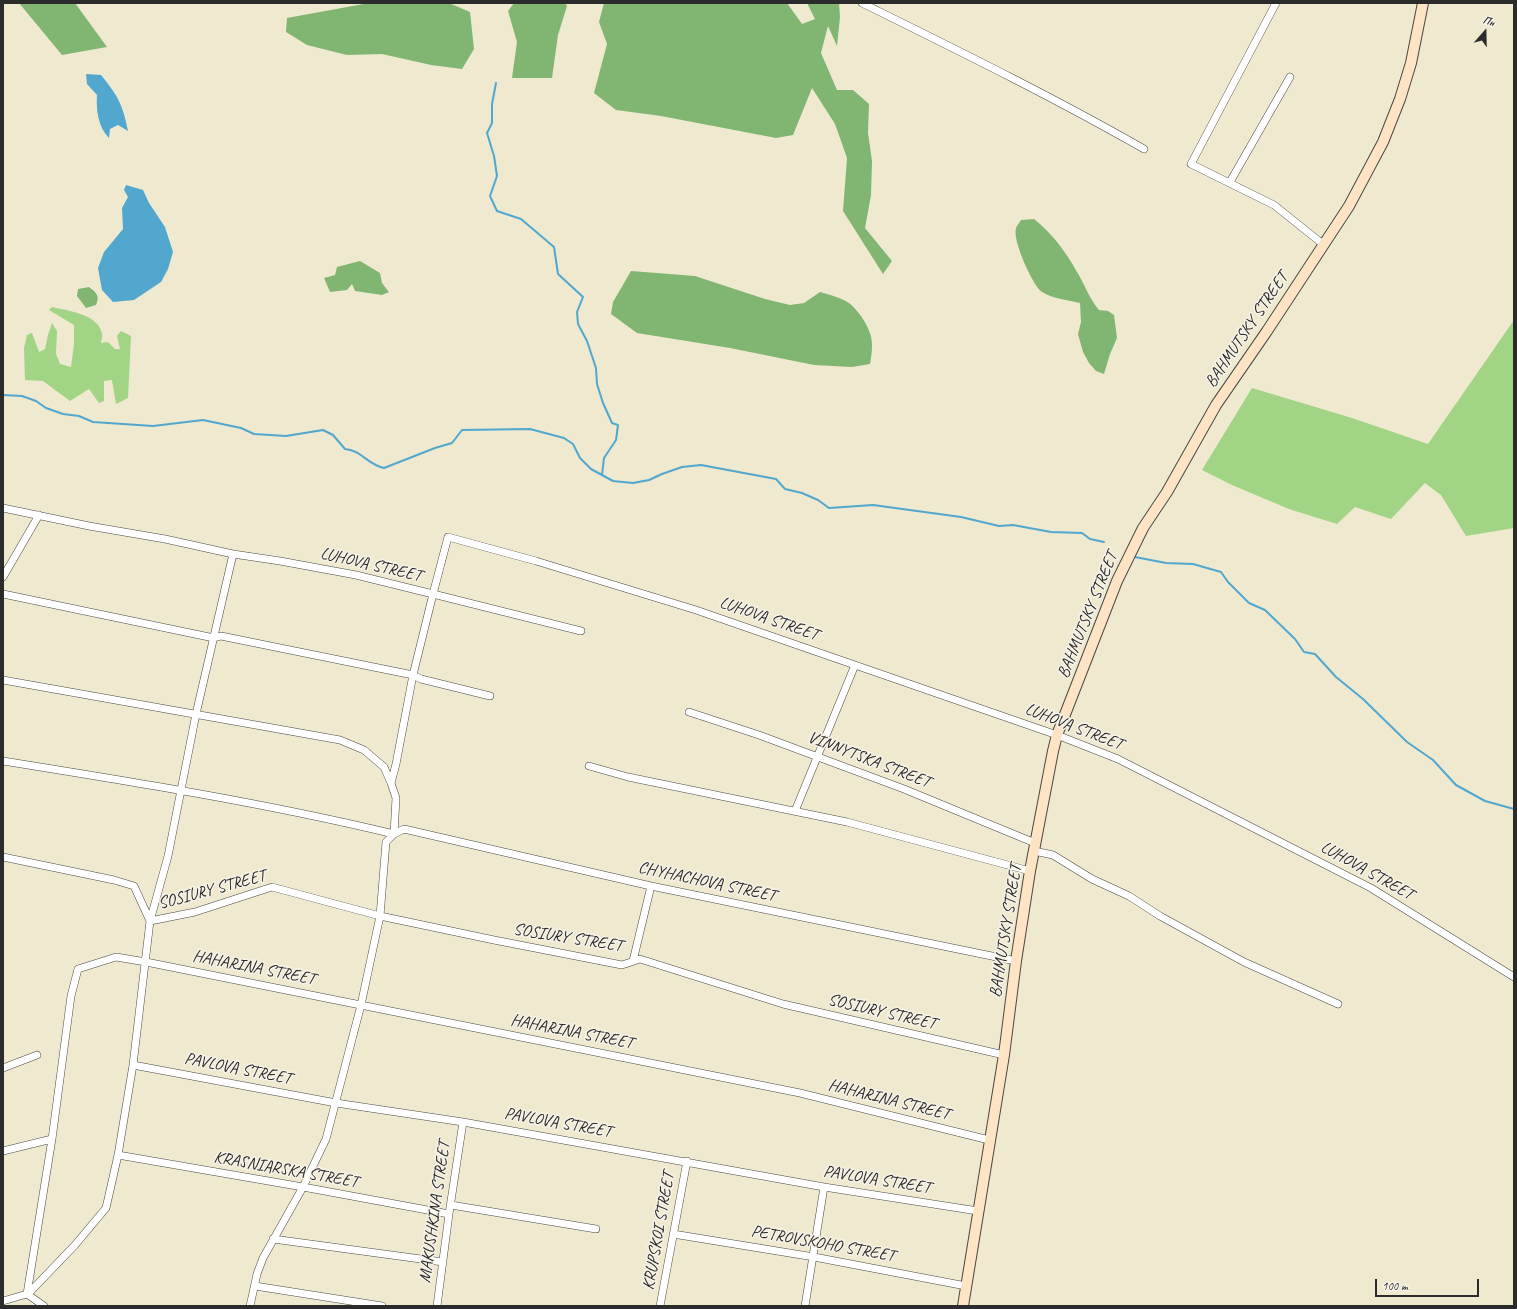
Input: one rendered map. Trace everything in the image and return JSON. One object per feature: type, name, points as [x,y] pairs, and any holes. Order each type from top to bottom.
[{"type":"main road","name":"BAHMUTSKY STREET","points":[[963,1306],[1004,1055],[1016,961],[1030,871],[1052,751],[1057,735],[1117,581],[1143,528],[1167,492],[1216,405],[1267,331],[1349,206],[1384,142],[1400,99],[1409,69],[1423,3]]},
{"type":"street","points":[[862,3],[1108,128],[1144,149]]},
{"type":"street","points":[[1276,3],[1191,164],[1274,205],[1324,245]]},
{"type":"street","points":[[1230,182],[1290,77]]},
{"type":"street","name":"LUHOVA STREET","points":[[3,508],[89,526],[165,539],[233,554],[280,560],[356,575],[433,594],[448,537],[536,561],[696,610],[1057,735],[1118,759],[1371,888],[1514,977]]},
{"type":"street","points":[[3,577],[39,515]]},
{"type":"street","points":[[3,1301],[28,1294],[75,1245],[106,1208],[118,1155],[133,1065],[150,922],[168,856],[196,714],[233,554]]},
{"type":"street","points":[[3,594],[214,638],[221,636],[413,675],[421,679],[490,696]]},
{"type":"street","points":[[391,783],[413,675],[433,594],[581,631]]},
{"type":"street","points":[[795,811],[855,665]]},
{"type":"street","points":[[3,680],[340,740],[364,750],[384,767],[391,783],[396,798],[394,834],[386,842],[380,916],[361,1005],[336,1103],[326,1139],[303,1187],[263,1258],[257,1274],[250,1306]]},
{"type":"street","name":"VINNYTSKA STREET","points":[[689,712],[759,735],[904,788],[1053,855],[1092,879],[1129,896],[1160,916],[1244,962],[1338,1004]]},
{"type":"street","points":[[3,760],[181,790],[326,818],[394,834]]},
{"type":"street","points":[[589,766],[628,777],[847,822],[1030,871]]},
{"type":"street","name":"CHYHACHOVA STREET","points":[[394,834],[404,829],[651,886],[1016,961]]},
{"type":"street","points":[[3,857],[114,880],[134,886],[150,922]]},
{"type":"street","points":[[634,961],[651,886]]},
{"type":"street","name":"SOSIURY STREET","points":[[150,922],[195,912],[272,887],[380,916],[494,940],[622,965],[640,959],[783,1004],[1004,1055]]},
{"type":"street","name":"HAHARINA STREET","points":[[52,1139],[71,996],[78,969],[116,957],[800,1094],[990,1140]]},
{"type":"street","points":[[3,1068],[37,1055]]},
{"type":"street","name":"PAVLOVA STREET","points":[[133,1065],[336,1103],[463,1122],[824,1186],[978,1211]]},
{"type":"street","name":"MAKUSHKINA STREET","points":[[437,1306],[448,1214],[451,1205],[463,1122]]},
{"type":"street","points":[[3,1151],[52,1139],[28,1294]]},
{"type":"street","name":"KRASNIARSKA STREET","points":[[118,1155],[448,1214]]},
{"type":"street","name":"KRUPSKOI STREET","points":[[660,1306],[687,1161]]},
{"type":"street","points":[[805,1306],[814,1257],[824,1186]]},
{"type":"street","points":[[451,1205],[596,1229]]},
{"type":"street","name":"PETROVSKOHO STREET","points":[[673,1234],[814,1257],[966,1286]]},
{"type":"street","points":[[273,1239],[442,1262]]},
{"type":"street","points":[[255,1286],[382,1306]]},
{"type":"street","points":[[28,1294],[44,1306]]},
{"type":"green space","points":[[19,3],[75,3],[107,47],[62,55]]},
{"type":"green space","points":[[369,3],[449,3],[470,12],[474,49],[462,69],[431,65],[382,54],[347,55],[307,45],[286,32],[287,18]]},
{"type":"green space","points":[[514,3],[565,3],[567,6],[558,35],[552,78],[512,78],[517,42],[508,11]]},
{"type":"green space","points":[[604,3],[787,3],[802,24],[815,19],[807,3],[839,3],[840,17],[837,46],[828,26],[821,53],[837,90],[853,90],[869,104],[868,133],[872,161],[871,195],[865,228],[892,261],[883,274],[843,211],[847,158],[835,124],[812,88],[793,135],[776,138],[661,116],[616,110],[594,93],[607,44],[599,22]]},
{"type":"green space","points":[[1034,219],[1047,230],[1063,250],[1080,277],[1092,301],[1099,310],[1108,311],[1114,315],[1117,338],[1104,374],[1096,371],[1089,363],[1083,352],[1078,334],[1081,322],[1080,303],[1056,298],[1042,292],[1028,272],[1017,242],[1016,228],[1021,220]]},
{"type":"green space","points":[[360,261],[380,273],[382,283],[389,292],[382,295],[355,291],[352,284],[347,290],[330,292],[324,278],[335,275],[337,267]]},
{"type":"green space","points":[[631,271],[695,276],[765,299],[790,305],[804,303],[820,292],[839,298],[846,301],[853,307],[868,328],[872,340],[870,364],[852,367],[814,365],[730,348],[637,333],[611,314],[613,302]]},
{"type":"green space","points":[[89,287],[96,293],[98,299],[96,305],[86,308],[77,296],[78,289]]},
{"type":"green space","points":[[52,307],[82,314],[95,322],[100,327],[102,335],[101,343],[108,342],[115,349],[120,349],[117,336],[121,331],[131,336],[128,398],[116,404],[112,380],[104,381],[104,401],[99,403],[89,389],[70,401],[43,381],[25,380],[24,348],[27,335],[32,333],[39,352],[45,349],[52,323],[57,331],[56,354],[60,364],[71,367],[74,344],[74,325],[49,310]]},
{"type":"green space","points":[[1514,320],[1514,528],[1466,536],[1441,495],[1425,483],[1391,519],[1355,507],[1337,524],[1289,509],[1232,485],[1202,470],[1252,388],[1352,418],[1428,444]]},
{"type":"water","points":[[86,74],[101,75],[112,89],[122,107],[128,131],[118,125],[110,129],[109,138],[105,134],[98,118],[97,95],[87,84]]},
{"type":"water","points":[[126,185],[143,190],[149,203],[165,227],[173,252],[168,269],[161,282],[134,300],[113,302],[102,290],[98,268],[104,252],[123,229],[122,208],[128,197],[124,190]]},
{"type":"waterway","points":[[496,83],[492,104],[492,123],[487,133],[494,156],[497,176],[490,196],[497,211],[521,219],[554,247],[558,274],[583,297],[577,312],[578,324],[587,341],[596,368],[597,384],[603,403],[612,423],[618,425],[616,440],[604,458],[602,475]]},
{"type":"waterway","points":[[3,395],[22,396],[36,401],[46,408],[63,414],[79,416],[93,422],[153,426],[203,420],[241,428],[254,434],[286,436],[323,430],[333,435],[345,449],[356,452],[373,464],[384,468],[452,443],[462,430],[530,429],[564,438],[573,444],[580,458],[591,469],[613,481],[633,483],[649,480],[682,467],[701,465],[776,479],[785,489],[802,493],[818,500],[829,508],[873,505],[961,517],[999,526],[1013,525],[1051,532],[1082,533],[1090,539],[1104,542]]},
{"type":"waterway","points":[[1135,557],[1166,563],[1193,564],[1221,572],[1228,582],[1249,603],[1265,610],[1295,639],[1304,652],[1315,654],[1336,677],[1363,699],[1407,742],[1433,760],[1456,785],[1485,801],[1514,809]]}]
